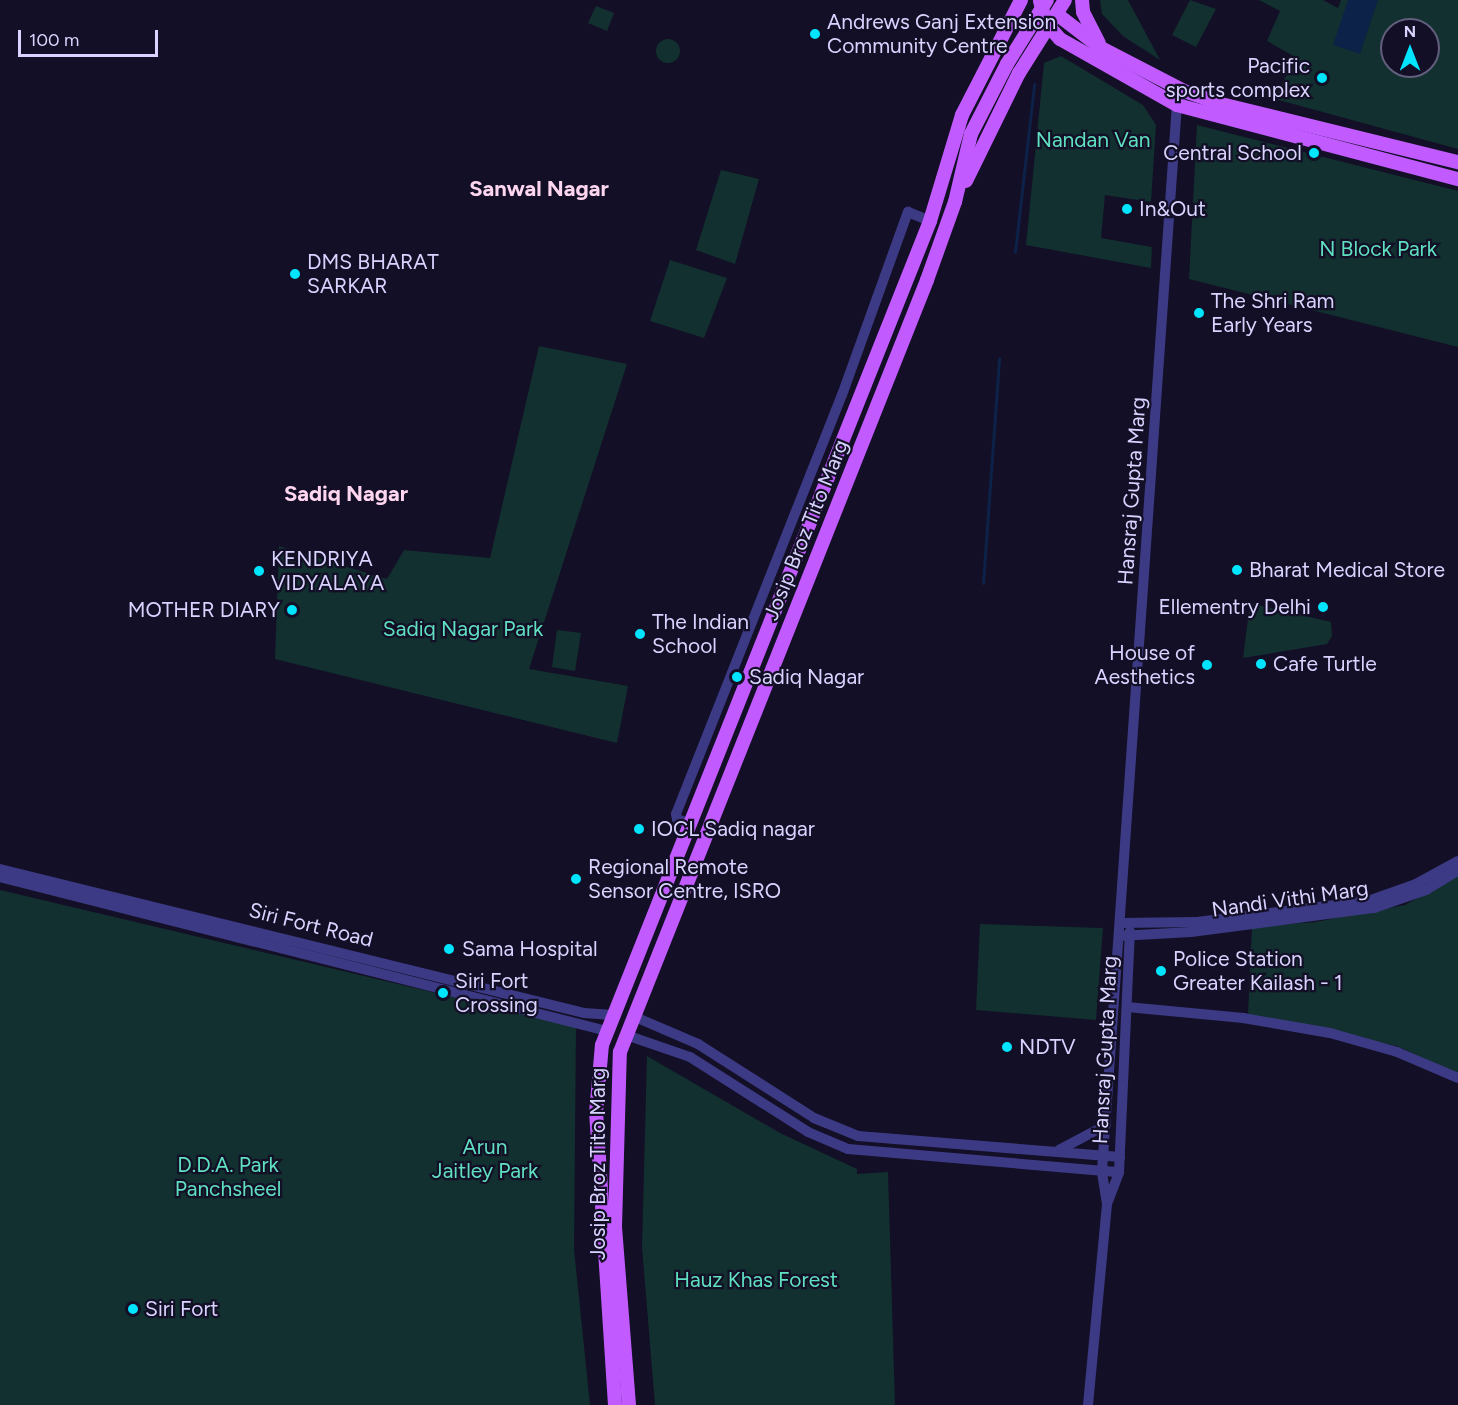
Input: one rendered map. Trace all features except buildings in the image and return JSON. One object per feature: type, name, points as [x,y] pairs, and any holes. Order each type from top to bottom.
[{"type":"main road","name":"Josip Broz Tito Marg","points":[[615,1405],[597,1102],[607,1031],[930,221],[962,115],[1001,33],[1021,0]]},
{"type":"main road","points":[[1040,0],[1049,28],[1067,44],[1177,105],[1458,179]]},
{"type":"main road","name":"Josip Broz Tito Marg","points":[[629,1405],[615,1226],[620,1052],[956,202],[971,134],[1007,64],[1047,0]]},
{"type":"main road","points":[[956,202],[1034,51],[1058,15],[1065,0]]},
{"type":"main road","points":[[1082,0],[1083,12],[1101,48]]},
{"type":"main road","points":[[1058,15],[1101,48],[1184,91],[1221,104],[1458,162]]},
{"type":"main road","points":[[1001,33],[1034,51]]},
{"type":"main road","points":[[1034,51],[1051,43],[1067,44]]},
{"type":"main road","points":[[597,1102],[600,1113],[606,1116],[618,1104]]},
{"type":"street","name":"Hansraj Gupta Marg","points":[[1107,1204],[1119,1172],[1126,1007],[1125,895],[1177,105],[1184,91]]},
{"type":"street","points":[[691,824],[677,819],[676,814],[842,395],[908,212],[930,221]]},
{"type":"street","name":"Nandi Vithi Marg","points":[[1125,923],[1197,922],[1368,901],[1401,890],[1458,861]]},
{"type":"street","name":"Siri Fort Road","points":[[0,868],[584,1013],[614,1015]]},
{"type":"street","name":"Nandi Vithi Marg","points":[[1125,936],[1191,932],[1374,908],[1426,890],[1458,871]]},
{"type":"street","name":"Siri Fort Road","points":[[0,877],[607,1031]]},
{"type":"street","name":"Hansraj Gupta Marg","points":[[1088,1405],[1107,1204],[1102,1171],[1125,936]]},
{"type":"street","points":[[1126,1007],[1243,1018],[1321,1031],[1397,1052],[1458,1078]]},
{"type":"street","points":[[635,1017],[698,1044],[830,1125],[858,1136],[1120,1157]]},
{"type":"street","points":[[626,1035],[690,1057],[824,1139],[848,1149],[1119,1172]]},
{"type":"street","points":[[824,1139],[830,1125]]},
{"type":"street","points":[[1056,1151],[1106,1125]]},
{"type":"green space","points":[[1100,0],[1128,0],[1160,60],[1123,36],[1102,14]]},
{"type":"green space","points":[[1190,0],[1216,9],[1196,47],[1172,35]]},
{"type":"green space","points":[[1259,0],[1323,0],[1338,8],[1341,0],[1458,0],[1458,149],[1275,99],[1295,57],[1267,41],[1280,11]]},
{"type":"green space","points":[[596,6],[614,13],[607,31],[588,23]]},
{"type":"green space","points":[[668,39],[673,40],[679,46],[679,56],[673,62],[668,63],[663,62],[657,56],[656,51],[657,46],[663,40]]},
{"type":"green space","name":"Nandan Van","points":[[1061,56],[1143,105],[1156,125],[1151,202],[1105,195],[1101,238],[1152,247],[1151,268],[1026,245],[1044,63]]},
{"type":"green space","name":"N Block Park","points":[[1197,125],[1458,191],[1458,347],[1189,279]]},
{"type":"green space","points":[[721,170],[759,179],[735,264],[696,250]]},
{"type":"green space","points":[[670,260],[727,278],[704,338],[650,321]]},
{"type":"green space","name":"Sadiq Nagar Park","points":[[539,346],[627,364],[529,669],[628,686],[617,743],[275,659],[279,546],[387,579],[404,550],[490,558]]},
{"type":"green space","points":[[1250,603],[1331,622],[1332,636],[1327,644],[1243,658]]},
{"type":"green space","points":[[557,630],[581,633],[575,671],[552,667]]},
{"type":"green space","points":[[1458,876],[1458,1074],[1397,1046],[1248,1015],[1252,927],[1315,922],[1405,905]]},
{"type":"green space","name":"D.D.A. Park Panchsheel","points":[[0,890],[576,1026],[574,1249],[590,1405],[0,1405]]},
{"type":"green space","points":[[980,924],[1103,928],[1096,1020],[976,1010]]},
{"type":"green space","name":"Hauz Khas Forest","points":[[647,1056],[780,1133],[857,1169],[857,1174],[888,1172],[895,1405],[655,1405],[642,1247]]},
{"type":"water","points":[[1348,0],[1378,0],[1360,54],[1333,45]]},
{"type":"waterway","points":[[1015,252],[1034,84]]},
{"type":"waterway","points":[[983,583],[999,359]]},
{"type":"place","name":"Andrews Ganj Extension Community Centre","points":[[815,34]]},
{"type":"place","name":"Pacific sports complex","points":[[1322,78]]},
{"type":"place","name":"Central School","points":[[1314,153]]},
{"type":"place","name":"In&Out","points":[[1127,209]]},
{"type":"place","name":"DMS BHARAT SARKAR","points":[[295,274]]},
{"type":"place","name":"The Shri Ram Early Years","points":[[1199,313]]},
{"type":"place","name":"Bharat Medical Store","points":[[1237,570]]},
{"type":"place","name":"KENDRIYA VIDYALAYA","points":[[259,571]]},
{"type":"place","name":"Ellementry Delhi","points":[[1323,607]]},
{"type":"place","name":"MOTHER DIARY","points":[[292,610]]},
{"type":"place","name":"The Indian School","points":[[640,634]]},
{"type":"place","name":"Cafe Turtle","points":[[1261,664]]},
{"type":"place","name":"House of Aesthetics","points":[[1207,665]]},
{"type":"place","name":"Sadiq Nagar","points":[[737,677]]},
{"type":"place","name":"IOCL Sadiq nagar","points":[[639,829]]},
{"type":"place","name":"Regional Remote Sensor Centre, ISRO","points":[[576,879]]},
{"type":"place","name":"Sama Hospital","points":[[449,949]]},
{"type":"place","name":"Police Station Greater Kailash - 1","points":[[1161,971]]},
{"type":"place","name":"Siri Fort Crossing","points":[[443,993]]},
{"type":"place","name":"NDTV","points":[[1007,1047]]},
{"type":"place","name":"Siri Fort","points":[[133,1309]]},
{"type":"district","name":"Sanwal Nagar","points":[[539,189]]},
{"type":"district","name":"Sadiq Nagar","points":[[346,494]]},
{"type":"park label","name":"Arun Jaitley Park","points":[[485,1159]]}]
